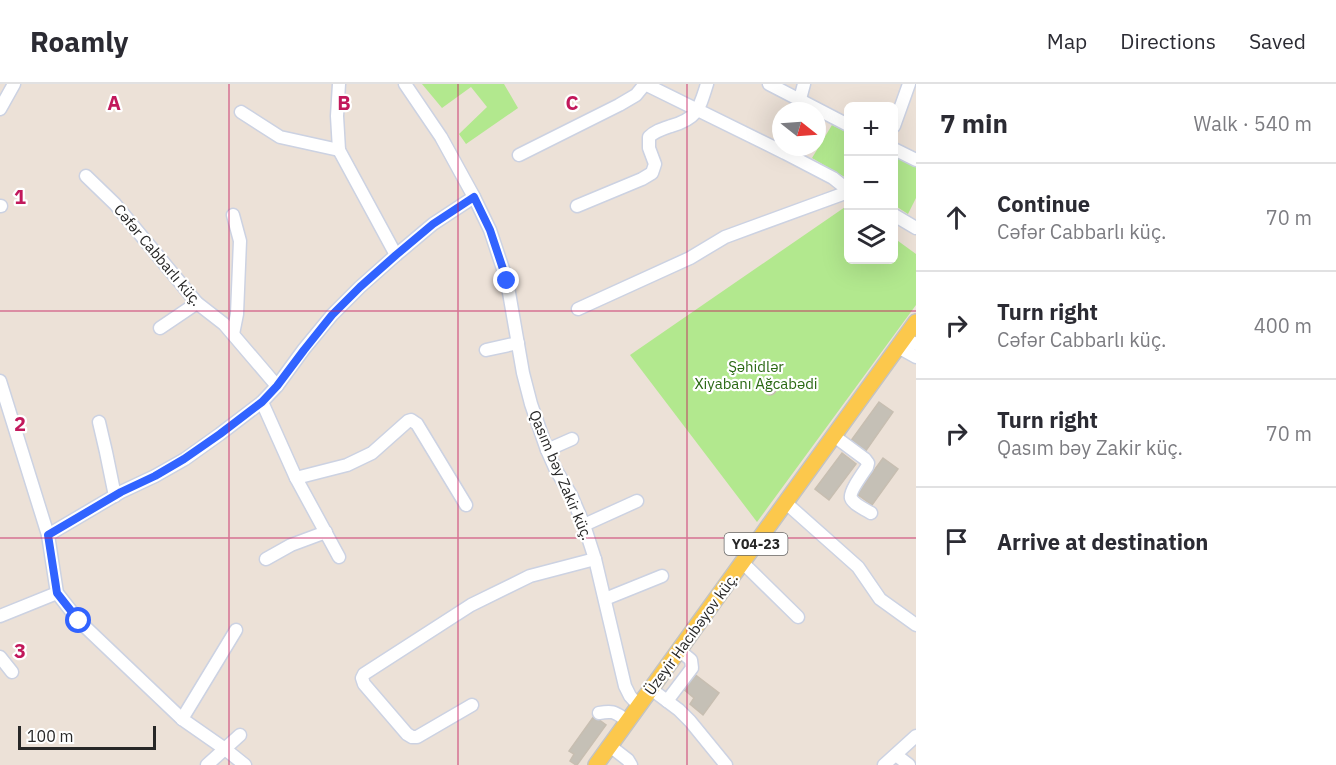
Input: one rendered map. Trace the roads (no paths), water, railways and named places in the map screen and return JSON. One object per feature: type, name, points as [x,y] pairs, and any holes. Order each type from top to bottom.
[{"type":"main road","name":"Üzeyir Hacıbəyov küç.","points":[[596,765],[834,436],[906,343],[916,322]]},
{"type":"street","points":[[0,109],[14,84]]},
{"type":"street","points":[[339,84],[337,116],[339,150],[396,255]]},
{"type":"street","name":"Qasım bəy Zakir küç.","points":[[405,84],[441,137],[490,230],[507,281],[523,373],[531,404],[547,450],[584,525],[595,559],[625,686],[639,706]]},
{"type":"street","points":[[519,155],[619,105],[636,95],[645,84],[699,109],[832,178],[844,187]]},
{"type":"street","points":[[578,206],[652,173],[654,164],[649,148],[649,137],[655,132],[692,117],[699,109],[707,84]]},
{"type":"street","points":[[770,84],[844,122]]},
{"type":"street","points":[[800,99],[804,84]]},
{"type":"street","points":[[898,115],[909,84]]},
{"type":"street","points":[[241,112],[280,137],[339,150]]},
{"type":"street","points":[[898,150],[916,160]]},
{"type":"street","name":"Cəfər Cabbarlı küç.","points":[[86,176],[116,204],[197,303],[233,333],[277,386]]},
{"type":"street","points":[[578,309],[690,258],[725,237],[844,193]]},
{"type":"street","points":[[48,535],[184,459],[262,402],[332,315],[433,224],[474,197]]},
{"type":"street","points":[[233,215],[240,242],[237,314],[233,333]]},
{"type":"street","points":[[898,217],[916,228]]},
{"type":"street","points":[[160,328],[197,303]]},
{"type":"street","points":[[486,350],[518,343]]},
{"type":"street","points":[[906,343],[916,357]]},
{"type":"street","points":[[0,381],[48,535],[57,593],[79,621],[182,720],[245,765]]},
{"type":"street","points":[[262,402],[296,478],[339,556]]},
{"type":"street","points":[[296,478],[346,465],[372,453],[411,420],[417,424],[465,505]]},
{"type":"street","points":[[99,422],[115,496]]},
{"type":"street","points":[[834,436],[868,463],[850,497],[852,501],[871,513]]},
{"type":"street","points":[[547,450],[572,439]]},
{"type":"street","points":[[584,525],[637,501]]},
{"type":"street","points":[[786,503],[858,567],[880,598],[916,625]]},
{"type":"street","points":[[266,559],[291,544],[326,532]]},
{"type":"street","points":[[472,705],[417,737],[412,737],[364,684],[362,678],[364,674],[471,605],[530,576],[595,559]]},
{"type":"street","points":[[742,563],[798,617]]},
{"type":"street","points":[[605,599],[662,576]]},
{"type":"street","points":[[0,615],[57,593]]},
{"type":"street","points":[[182,720],[236,630]]},
{"type":"street","points":[[667,701],[692,668],[691,660],[679,650]]},
{"type":"street","points":[[0,657],[12,672]]},
{"type":"street","points":[[651,689],[690,721],[726,765]]},
{"type":"street","points":[[599,712],[614,712],[628,721]]},
{"type":"street","points":[[207,765],[240,735]]},
{"type":"street","points":[[884,765],[916,736]]},
{"type":"street","points":[[610,746],[631,765]]},
{"type":"street","points":[[896,755],[909,765]]},
{"type":"park label","name":"Şəhidlər Xiyabanı Ağcabədi","points":[[756,374]]}]
